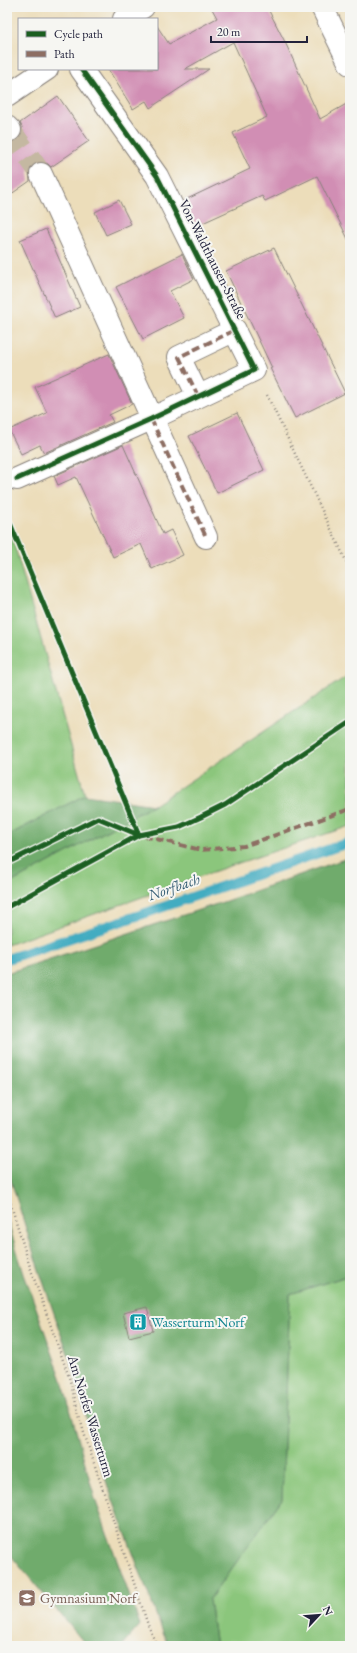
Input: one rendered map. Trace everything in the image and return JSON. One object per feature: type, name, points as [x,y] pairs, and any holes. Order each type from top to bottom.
[{"type":"street","points":[[126,18],[143,7]]},
{"type":"street","points":[[322,7],[350,64]]},
{"type":"street","points":[[7,96],[46,70]]},
{"type":"street","name":"Von-Waldthausen-Straße","points":[[82,70],[157,176],[254,370]]},
{"type":"street","points":[[41,174],[151,419],[206,537]]},
{"type":"street","name":"Von-Waldthausen-Straße","points":[[198,396],[179,357],[235,330]]},
{"type":"street","points":[[17,479],[151,419],[254,370]]},
{"type":"path","points":[[254,370],[350,569]]},
{"type":"green space","points":[[7,529],[15,547],[85,795],[7,836]]},
{"type":"green space","points":[[350,674],[350,826],[227,867],[7,945],[7,885],[154,805]]},
{"type":"green space","points":[[85,795],[154,805],[7,885],[7,836]]},
{"type":"green space","points":[[350,857],[350,1275],[290,1294],[282,1499],[209,1600],[216,1646],[168,1646],[108,1487],[89,1428],[75,1374],[38,1267],[7,1168],[7,973],[223,902]]},
{"type":"green space","points":[[7,1219],[24,1274],[62,1380],[95,1499],[140,1625],[122,1646],[87,1646],[7,1551]]},
{"type":"green space","points":[[350,1275],[350,1646],[216,1646],[209,1600],[282,1499],[290,1294]]},
{"type":"building","points":[[211,7],[267,7],[285,42],[320,119],[350,102],[350,243],[317,176],[265,201],[262,196],[196,226],[183,201],[250,169],[233,133],[267,117],[233,42],[185,69],[209,69],[150,108],[146,101],[133,109],[109,70],[158,70],[158,28],[169,44],[217,18]]},
{"type":"building","points":[[58,96],[89,141],[51,167],[43,162],[36,163],[31,166],[29,172],[30,181],[7,197],[7,142],[14,142],[19,139],[22,133],[20,123]]},
{"type":"building","points":[[119,200],[131,224],[106,235],[95,212]]},
{"type":"building","points":[[46,229],[80,307],[55,318],[20,240]]},
{"type":"building","points":[[274,248],[345,393],[295,418],[270,368],[272,368],[226,271]]},
{"type":"building","points":[[182,254],[194,279],[170,291],[184,318],[143,339],[116,287]]},
{"type":"building","points":[[109,354],[132,404],[109,415],[113,422],[44,453],[40,445],[21,454],[9,430],[47,413],[35,387]]},
{"type":"building","points":[[237,413],[264,470],[217,493],[189,436]]},
{"type":"building","points":[[123,445],[163,534],[171,530],[183,555],[152,569],[141,544],[113,557],[76,477],[58,485],[54,476]]},
{"type":"building","name":"Wasserturm Norf","points":[[147,1307],[153,1331],[129,1337],[123,1313]]},
{"type":"waterway","name":"Norfbach","points":[[7,959],[146,913],[350,842]]},
{"type":"tunnel","points":[[10,130],[41,174]]},
{"type":"marked path","points":[[198,396],[179,357],[235,330]]},
{"type":"marked path","points":[[151,419],[206,537]]},
{"type":"marked path","points":[[144,836],[201,850],[244,846],[350,809]]},
{"type":"cycle path","points":[[17,479],[151,419],[254,370],[157,176],[82,70]]},
{"type":"cycle path","points":[[7,516],[139,835],[7,907]]},
{"type":"cycle path","points":[[7,863],[98,818],[139,835],[179,827],[225,805],[350,722]]},
{"type":"place","name":"Wasserturm Norf","points":[[138,1322]]},
{"type":"place","name":"Gymnasium Norf","points":[[27,1598]]}]
